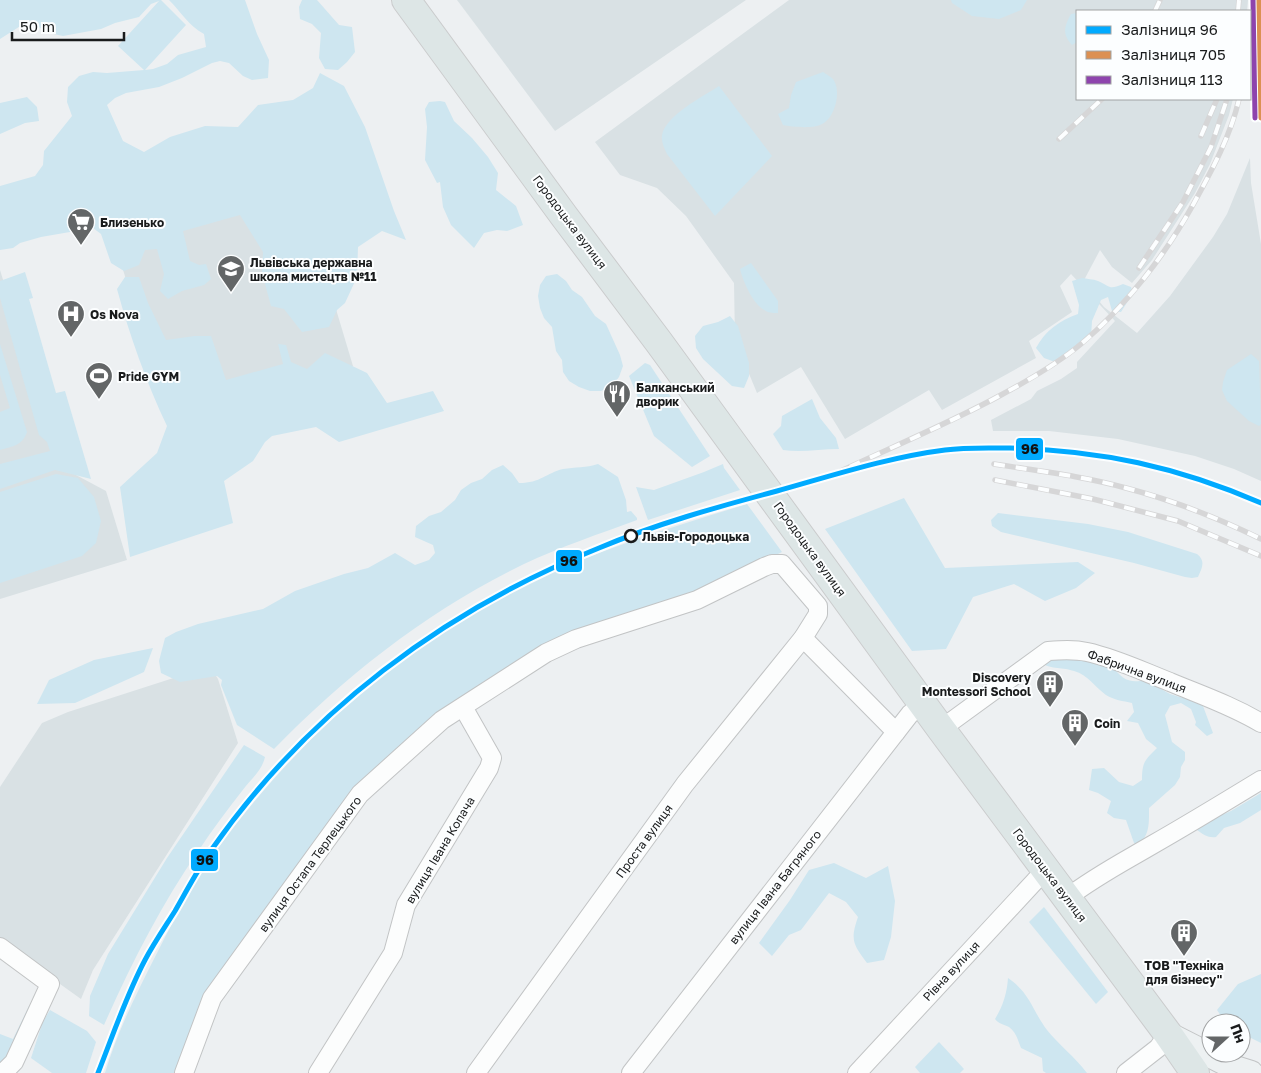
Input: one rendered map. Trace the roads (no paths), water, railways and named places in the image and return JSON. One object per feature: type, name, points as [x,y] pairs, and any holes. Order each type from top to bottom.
[{"type":"main road","name":"Городоцька вулиця","points":[[406,0],[1195,1073]]},
{"type":"main road","points":[[1168,1034],[1235,1068],[1251,1073]]},
{"type":"street","name":"вулиця Остапа Терлецького","points":[[184,1073],[212,998],[360,794],[442,720],[546,654],[576,639],[697,600],[772,564],[782,564],[818,606],[818,614]]},
{"type":"street","name":"Проста вулиця","points":[[476,1073],[686,784],[802,638],[818,614]]},
{"type":"street","points":[[802,638],[896,732]]},
{"type":"street","name":"Фабрична вулиця","points":[[941,729],[1048,651],[1063,649],[1085,651],[1113,659],[1220,702],[1261,723]]},
{"type":"street","name":"вулиця Івана Багряного","points":[[631,1073],[910,714],[923,704]]},
{"type":"street","name":"вулиця Івана Копача","points":[[318,1073],[394,953],[406,905],[489,768],[492,758],[463,707]]},
{"type":"street","points":[[1067,898],[1128,857],[1150,846],[1261,780]]},
{"type":"street","name":"Рівна вулиця","points":[[858,1073],[1046,871]]},
{"type":"street","points":[[0,947],[50,984],[10,1069]]},
{"type":"street","points":[[1126,1073],[1158,1048],[1168,1034]]},
{"type":"railway","points":[[1155,10],[1160,0]]},
{"type":"railway","points":[[1238,10],[1239,0]]},
{"type":"railway","points":[[1251,45],[1256,0]]},
{"type":"railway","points":[[1059,139],[1101,100]]},
{"type":"railway","points":[[1201,136],[1217,100]]},
{"type":"railway","points":[[1139,268],[1183,202],[1211,147],[1227,100]]},
{"type":"railway","points":[[830,476],[959,417],[1011,389],[1062,358],[1098,329],[1144,278],[1183,222],[1220,152],[1231,126],[1239,100]]},
{"type":"railway","points":[[994,464],[1077,477],[1143,493],[1195,510],[1261,539]]},
{"type":"railway","points":[[995,480],[1093,499],[1178,521],[1261,556]]},
{"type":"rail line","name":"113","points":[[1253,0],[1255,118]]},
{"type":"rail line","name":"705","points":[[1259,0],[1261,118]]},
{"type":"rail line","name":"96","points":[[98,1073],[126,1002],[148,954],[212,849],[250,799],[291,753],[336,710],[383,670],[434,634],[487,602],[542,573],[621,539],[687,516],[881,462],[953,449],[1043,449],[1107,457],[1169,470],[1230,490],[1261,503]]},
{"type":"place","name":"Близенько","points":[[81,246]]},
{"type":"place","name":"Львівська державна школа мистецтв №11","points":[[231,293]]},
{"type":"place","name":"Os Nova","points":[[71,338]]},
{"type":"place","name":"Pride GYM","points":[[99,400]]},
{"type":"place","name":"Балканський дворик","points":[[617,418]]},
{"type":"place","name":"Львів-Городоцька","points":[[631,536]]},
{"type":"place","name":"Discovery Montessori School","points":[[1050,708]]},
{"type":"place","name":"Coin","points":[[1075,747]]},
{"type":"place","name":"ТОВ \"Техніка для бізнесу\"","points":[[1184,957]]}]
